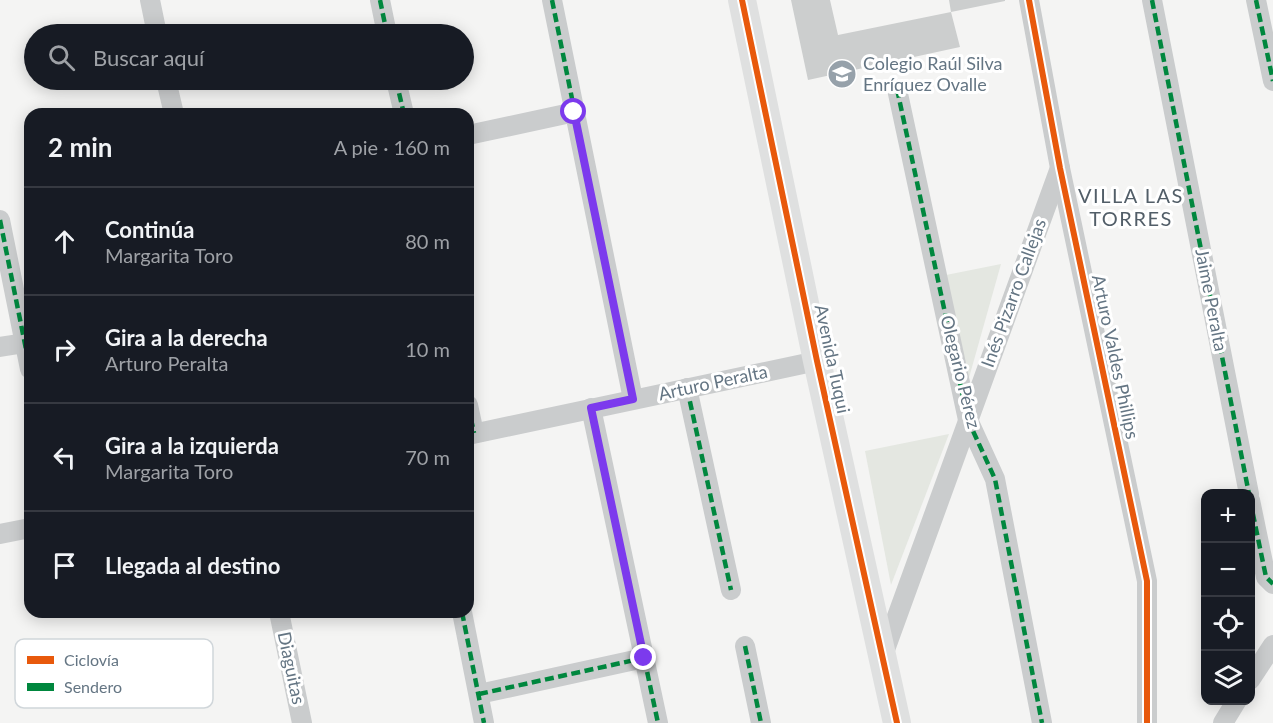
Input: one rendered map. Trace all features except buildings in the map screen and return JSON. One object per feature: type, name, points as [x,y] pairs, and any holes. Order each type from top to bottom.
[{"type":"street","points":[[150,0],[155,24]]},
{"type":"street","points":[[380,0],[385,24]]},
{"type":"street","points":[[552,0],[633,399]]},
{"type":"street","name":"Avenida Tuqui","points":[[742,0],[817,361],[897,723]]},
{"type":"street","name":"Arturo Valdes Phillips","points":[[1029,0],[1060,168],[1147,580],[1147,723]]},
{"type":"street","name":"Jaime Peralta","points":[[1152,0],[1248,489]]},
{"type":"street","points":[[1256,0],[1273,81]]},
{"type":"street","name":"Olegario Pérez","points":[[897,89],[968,420],[995,479],[1042,723]]},
{"type":"street","points":[[168,90],[173,108]]},
{"type":"street","points":[[398,90],[403,108]]},
{"type":"street","points":[[474,134],[574,112]]},
{"type":"street","name":"Inés Pizarro Callejas","points":[[883,655],[1060,168]]},
{"type":"street","points":[[0,220],[24,338]]},
{"type":"street","points":[[0,347],[24,343]]},
{"type":"street","name":"Arturo Peralta","points":[[474,433],[817,361]]},
{"type":"street","points":[[687,388],[731,590]]},
{"type":"street","points":[[591,408],[658,723]]},
{"type":"street","points":[[1255,521],[1266,577],[1273,584]]},
{"type":"street","points":[[0,534],[24,529]]},
{"type":"street","name":"Diaguitas","points":[[280,618],[302,723]]},
{"type":"street","points":[[463,618],[484,723]]},
{"type":"street","points":[[1255,674],[1273,645]]},
{"type":"street","points":[[745,646],[761,723]]},
{"type":"street","points":[[478,694],[644,658]]},
{"type":"street","points":[[1223,723],[1234,705]]},
{"type":"shaded area","points":[[1001,264],[967,385],[946,275]]},
{"type":"shaded area","points":[[949,434],[891,585],[865,451]]},
{"type":"marked path","points":[[380,0],[385,24]]},
{"type":"marked path","points":[[552,0],[633,399]]},
{"type":"marked path","points":[[1152,0],[1248,489]]},
{"type":"marked path","points":[[1256,0],[1273,81]]},
{"type":"marked path","points":[[897,89],[968,420],[995,479],[1042,723]]},
{"type":"marked path","points":[[398,90],[403,108]]},
{"type":"marked path","points":[[0,220],[24,339]]},
{"type":"marked path","points":[[687,388],[731,590]]},
{"type":"marked path","points":[[591,408],[658,723]]},
{"type":"marked path","points":[[1255,524],[1266,577],[1273,584]]},
{"type":"marked path","points":[[463,618],[484,723]]},
{"type":"marked path","points":[[745,646],[761,723]]},
{"type":"marked path","points":[[479,694],[644,658]]},
{"type":"cycle path","points":[[742,0],[817,361],[897,723]]},
{"type":"cycle path","points":[[1029,0],[1060,168],[1147,581],[1147,723]]},
{"type":"place","name":"Colegio Raúl Silva Enríquez Ovalle","points":[[842,74]]},
{"type":"district","name":"VILLA LAS TORRES","points":[[1131,208]]},
{"type":"route","points":[[574,112],[633,399],[591,408],[644,658]]}]
